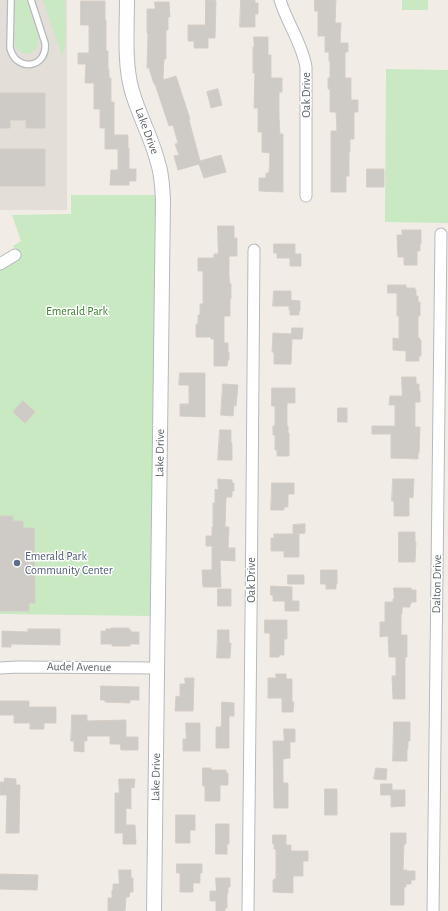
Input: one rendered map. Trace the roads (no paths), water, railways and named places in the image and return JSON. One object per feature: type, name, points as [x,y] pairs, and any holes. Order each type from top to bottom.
[{"type":"street","name":"Lake Drive","points":[[127,0],[128,71],[132,90],[159,164],[163,199],[154,911]]},
{"type":"street","name":"Oak Drive","points":[[280,0],[282,8],[302,50],[304,59],[306,82],[306,196]]},
{"type":"street","name":"Dalton Drive","points":[[433,911],[441,234]]},
{"type":"street","name":"Oak Drive","points":[[248,911],[251,733],[254,250]]},
{"type":"street","points":[[0,264],[15,255]]},
{"type":"street","name":"Audel Avenue","points":[[0,668],[157,668]]},
{"type":"lane","points":[[10,0],[10,48],[15,59],[25,64],[31,64],[36,63],[41,59],[46,48],[32,0]]},
{"type":"place","name":"Emerald Park Community Center","points":[[17,563]]},
{"type":"park label","name":"Emerald Park","points":[[77,311]]}]
